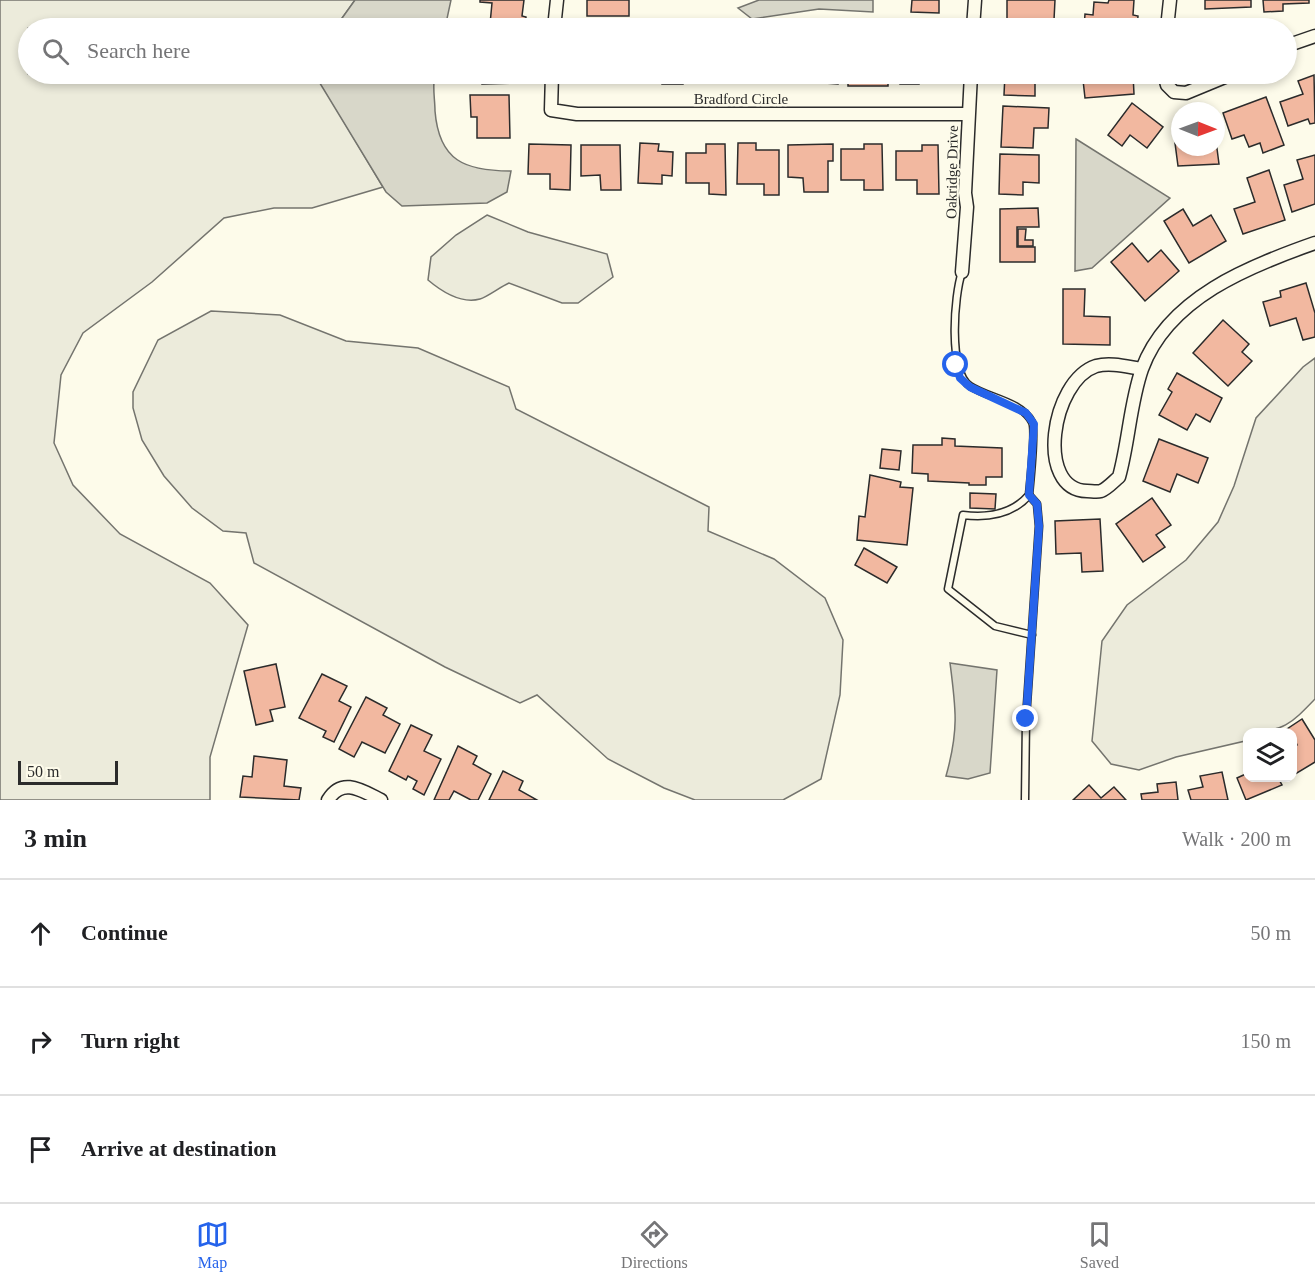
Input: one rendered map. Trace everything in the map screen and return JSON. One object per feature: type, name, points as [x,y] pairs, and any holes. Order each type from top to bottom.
[{"type":"street","points":[[555,18],[557,0]]},
{"type":"street","points":[[974,18],[975,0]]},
{"type":"street","points":[[1169,18],[1170,0]]},
{"type":"street","points":[[1170,13],[1172,18]]},
{"type":"street","points":[[1297,42],[1315,36]]},
{"type":"street","name":"Bradford Circle","points":[[552,84],[551,110],[577,114],[968,114]]},
{"type":"street","name":"Oakridge Drive","points":[[962,272],[967,207],[970,84]]},
{"type":"street","points":[[1167,84],[1174,92],[1186,93],[1208,84]]},
{"type":"street","points":[[1142,369],[1114,364],[1096,366],[1071,386],[1061,401],[1056,425],[1056,466],[1064,482],[1077,491],[1101,491],[1119,477],[1142,369],[1158,336],[1201,295],[1240,274],[1315,243]]},
{"type":"street","points":[[328,800],[334,790],[344,786],[357,787],[381,800]]},
{"type":"lane","points":[[962,272],[956,300],[956,365],[960,378],[970,387],[1026,413],[1034,424],[1029,495],[1023,503],[998,515],[963,515],[948,589],[995,626],[1032,635]]},
{"type":"lane","points":[[1025,800],[1039,526],[1037,504],[1029,495]]},
{"type":"shaded area","points":[[0,0],[355,0],[342,18],[18,18],[18,84],[321,84],[383,187],[312,208],[274,208],[224,218],[152,282],[83,333],[61,375],[54,443],[73,485],[120,534],[210,583],[248,625],[210,757],[210,800],[0,800]]},
{"type":"shaded area","points":[[355,0],[451,0],[447,18],[342,18]]},
{"type":"shaded area","points":[[759,0],[873,0],[873,12],[819,9],[751,18],[738,8]]},
{"type":"shaded area","points":[[320,84],[434,84],[438,128],[449,152],[457,160],[480,169],[511,171],[507,192],[487,203],[402,206],[386,192]]},
{"type":"shaded area","points":[[1076,139],[1170,198],[1092,268],[1075,271]]},
{"type":"shaded area","points":[[487,215],[528,232],[607,254],[613,277],[578,303],[562,303],[509,283],[480,299],[466,300],[452,296],[428,280],[431,257],[456,235]]},
{"type":"shaded area","points":[[211,311],[280,315],[346,341],[418,348],[509,387],[516,409],[709,507],[708,531],[774,559],[825,598],[843,640],[840,695],[821,779],[783,800],[695,800],[664,788],[608,759],[537,695],[520,703],[445,667],[254,563],[246,533],[223,531],[192,508],[164,476],[142,440],[133,408],[133,392],[158,340]]},
{"type":"shaded area","points":[[1315,358],[1315,699],[1286,725],[1278,728],[1243,728],[1243,741],[1176,757],[1139,770],[1111,764],[1092,741],[1102,641],[1127,605],[1186,560],[1218,522],[1234,486],[1256,418],[1303,367]]},
{"type":"shaded area","points":[[950,663],[997,670],[990,773],[968,779],[946,776],[955,732]]},
{"type":"building","points":[[480,0],[524,0],[522,16],[526,18],[491,18],[492,3],[480,2]]},
{"type":"building","points":[[587,0],[629,0],[629,16],[587,16]]},
{"type":"building","points":[[912,0],[939,0],[939,13],[911,12]]},
{"type":"building","points":[[1007,0],[1055,0],[1054,18],[1007,18]]},
{"type":"building","points":[[1109,0],[1134,0],[1133,15],[1138,18],[1085,18],[1085,14],[1093,15],[1094,2],[1108,3]]},
{"type":"building","points":[[1205,0],[1251,0],[1251,7],[1205,9]]},
{"type":"building","points":[[1263,0],[1309,0],[1309,3],[1283,4],[1283,11],[1264,12]]},
{"type":"building","points":[[1314,75],[1315,123],[1310,124],[1308,119],[1288,126],[1280,102],[1303,94],[1298,81]]},
{"type":"building","points":[[848,84],[888,84],[888,86],[848,86]]},
{"type":"building","points":[[1005,84],[1035,84],[1035,96],[1004,95]]},
{"type":"building","points":[[1083,84],[1134,84],[1134,94],[1085,98]]},
{"type":"building","points":[[470,95],[509,95],[510,138],[477,138],[477,117],[471,117]]},
{"type":"building","points":[[1266,97],[1284,145],[1263,153],[1260,143],[1249,147],[1244,135],[1232,139],[1225,112]]},
{"type":"building","points":[[1132,103],[1163,127],[1147,148],[1130,135],[1122,146],[1108,135]]},
{"type":"building","points":[[1003,106],[1049,108],[1048,128],[1034,128],[1033,148],[1001,147]]},
{"type":"building","points":[[640,143],[659,144],[658,151],[673,152],[672,176],[662,175],[662,184],[638,183]]},
{"type":"building","points":[[738,143],[756,143],[756,150],[779,150],[779,195],[764,195],[764,184],[737,184]]},
{"type":"building","points":[[529,144],[571,145],[570,190],[550,189],[550,174],[528,174]]},
{"type":"building","points":[[706,144],[725,144],[726,195],[709,194],[709,183],[686,183],[686,153],[706,153]]},
{"type":"building","points":[[833,144],[833,161],[828,161],[828,192],[804,192],[803,178],[788,177],[788,145]]},
{"type":"building","points":[[864,144],[882,144],[883,190],[864,190],[864,180],[841,180],[841,149],[864,149]]},
{"type":"building","points":[[581,145],[620,145],[621,190],[601,190],[600,175],[581,176]]},
{"type":"building","points":[[922,145],[938,145],[939,194],[917,194],[917,180],[896,180],[896,151],[922,151]]},
{"type":"building","points":[[1000,154],[1039,155],[1039,183],[1023,182],[1023,195],[999,194]]},
{"type":"building","points":[[1315,155],[1315,204],[1292,212],[1284,185],[1303,179],[1297,160]]},
{"type":"building","points":[[1177,156],[1218,156],[1219,164],[1178,166]]},
{"type":"building","points":[[1269,170],[1285,220],[1243,234],[1234,209],[1255,202],[1247,178]]},
{"type":"building","points":[[1038,208],[1039,227],[1017,227],[1017,247],[1035,247],[1035,262],[1000,262],[1000,209]]},
{"type":"building","points":[[1183,209],[1193,226],[1211,215],[1226,241],[1189,263],[1164,221]]},
{"type":"building","points":[[1018,229],[1026,229],[1025,240],[1033,240],[1033,246],[1018,246]]},
{"type":"building","points":[[1132,243],[1148,262],[1161,250],[1179,271],[1145,301],[1111,262]]},
{"type":"building","points":[[1306,283],[1315,313],[1315,337],[1303,340],[1296,318],[1270,326],[1263,302],[1281,297],[1280,291]]},
{"type":"building","points":[[1063,289],[1085,289],[1084,316],[1110,317],[1110,345],[1063,344]]},
{"type":"building","points":[[1223,320],[1249,344],[1242,352],[1252,361],[1228,386],[1193,353]]},
{"type":"building","points":[[1177,373],[1222,398],[1210,422],[1196,414],[1187,430],[1159,415],[1172,392],[1168,389]]},
{"type":"building","points":[[942,438],[955,439],[955,446],[1002,448],[1002,477],[986,477],[986,485],[969,485],[969,483],[928,481],[928,474],[912,473],[913,445],[942,445]]},
{"type":"building","points":[[1159,439],[1208,458],[1198,483],[1177,474],[1170,492],[1143,481]]},
{"type":"building","points":[[882,449],[901,451],[899,470],[880,468]]},
{"type":"building","points":[[870,475],[901,482],[900,487],[913,488],[907,545],[857,540],[859,516],[865,517]]},
{"type":"building","points":[[970,493],[996,494],[995,509],[970,508]]},
{"type":"building","points":[[1152,498],[1171,525],[1156,535],[1165,547],[1143,562],[1116,524]]},
{"type":"building","points":[[1100,519],[1103,571],[1082,572],[1081,553],[1056,554],[1055,521]]},
{"type":"building","points":[[864,548],[897,567],[887,583],[855,565]]},
{"type":"building","points":[[276,664],[285,707],[270,710],[273,721],[256,725],[244,671]]},
{"type":"building","points":[[322,674],[347,686],[339,701],[351,707],[334,742],[323,737],[326,731],[299,718]]},
{"type":"building","points":[[366,697],[387,708],[383,715],[400,724],[385,753],[362,742],[354,757],[339,749]]},
{"type":"building","points":[[1302,719],[1315,740],[1315,762],[1297,773],[1297,728],[1288,728]]},
{"type":"building","points":[[411,725],[432,735],[424,751],[441,759],[424,795],[413,789],[417,781],[408,776],[406,780],[389,771]]},
{"type":"building","points":[[458,746],[477,756],[473,764],[491,774],[478,800],[471,800],[454,791],[449,800],[434,800]]},
{"type":"building","points":[[254,756],[287,760],[284,786],[301,788],[299,800],[240,797],[243,776],[252,777]]},
{"type":"building","points":[[503,771],[523,781],[519,790],[537,800],[489,800]]},
{"type":"building","points":[[1222,772],[1228,800],[1191,800],[1188,790],[1203,787],[1200,776]]},
{"type":"building","points":[[1243,775],[1243,782],[1280,782],[1282,785],[1246,800],[1237,778]]},
{"type":"building","points":[[1176,782],[1178,800],[1142,800],[1141,794],[1158,792],[1157,784]]},
{"type":"building","points":[[1089,785],[1101,798],[1114,787],[1126,800],[1073,800]]},
{"type":"route","points":[[956,365],[960,378],[970,387],[1026,413],[1034,424],[1029,495],[1037,504],[1039,526],[1026,719]]}]
